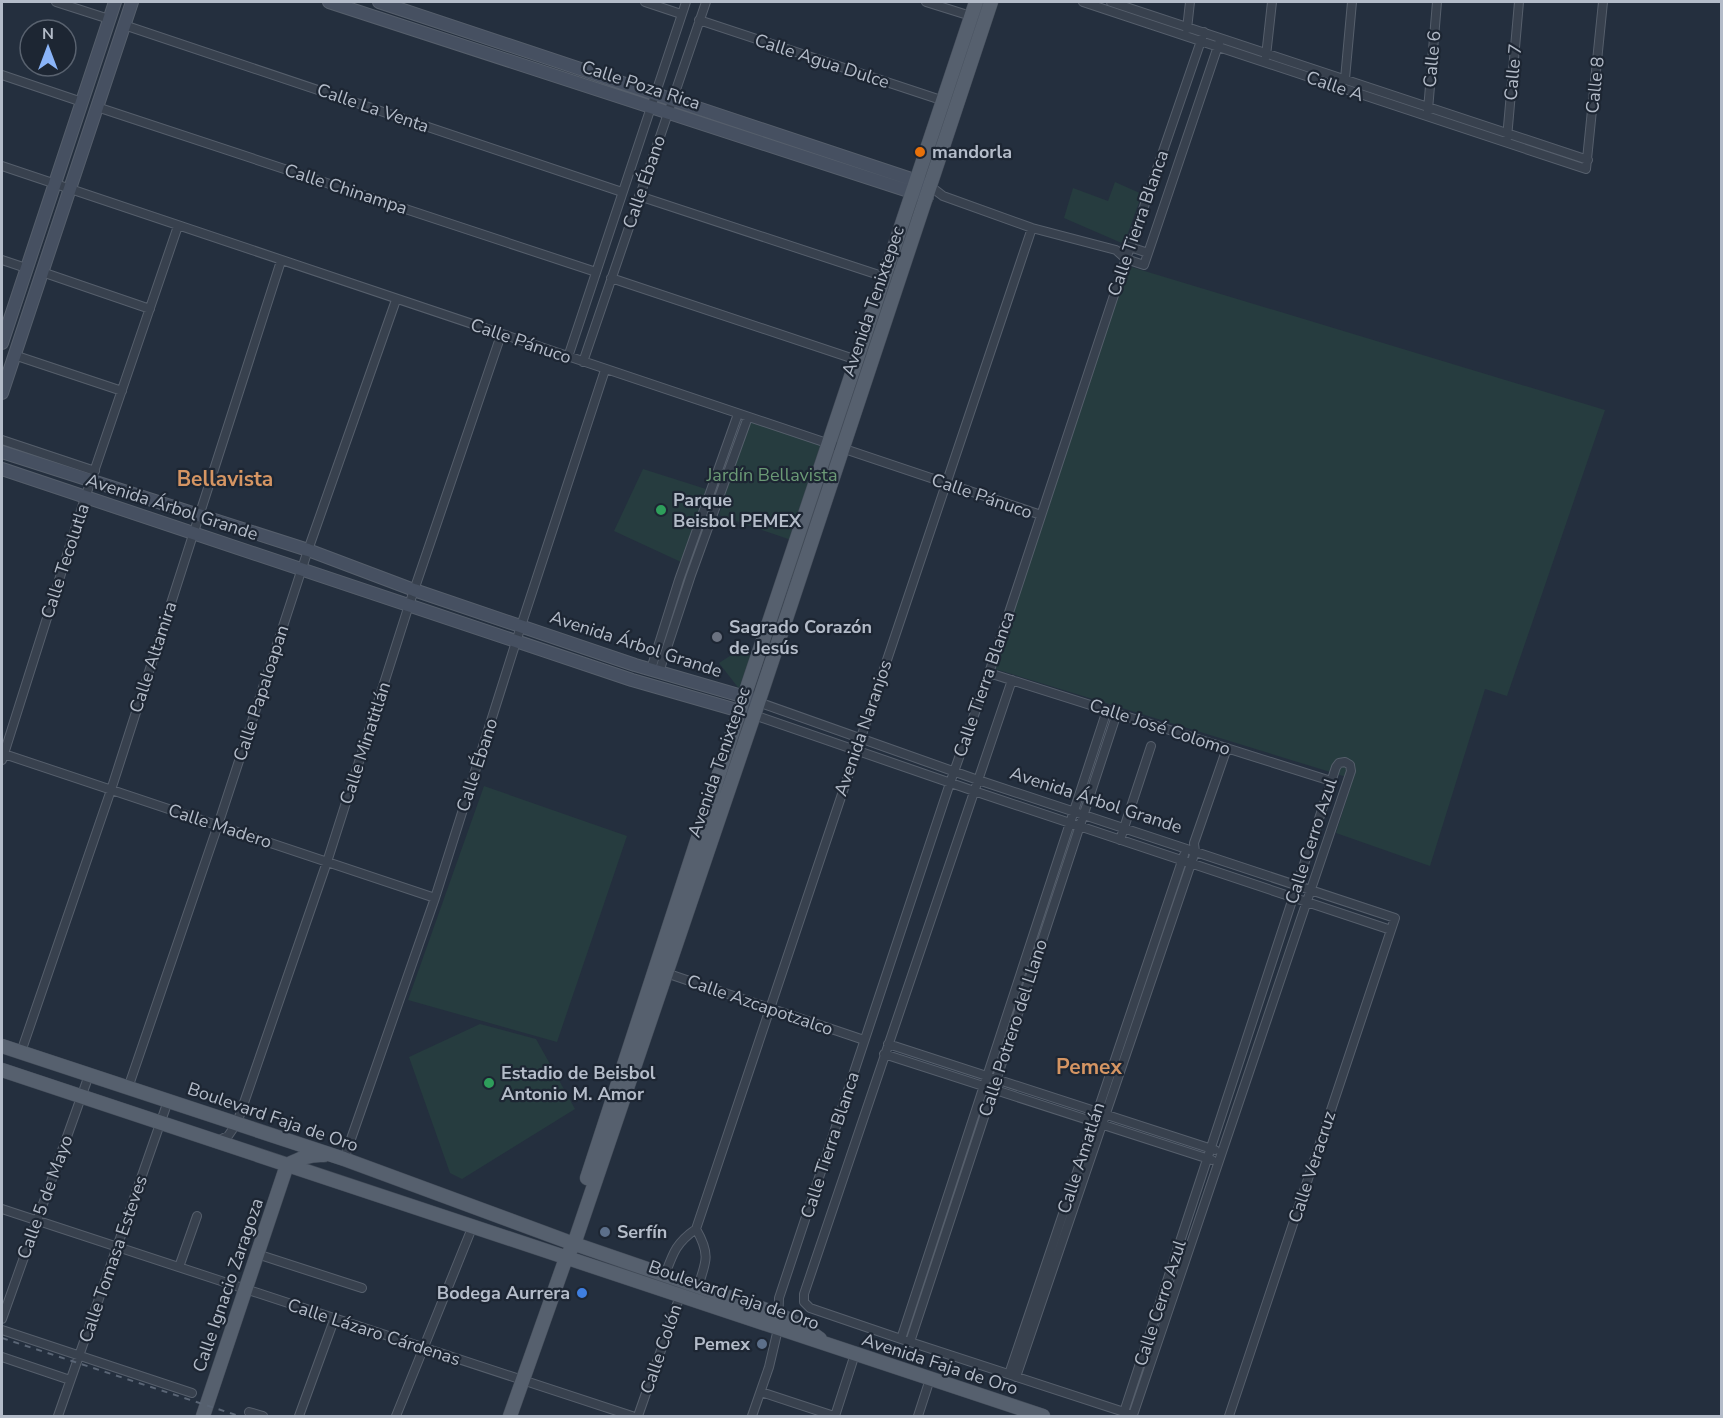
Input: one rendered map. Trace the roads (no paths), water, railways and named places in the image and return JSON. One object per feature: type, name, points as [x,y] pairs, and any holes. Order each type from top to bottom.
[{"type":"main road","name":"Avenida Tenixtepec","points":[[705,839],[744,697],[835,447],[979,19],[976,2]]},
{"type":"main road","name":"Avenida Tenixtepec","points":[[510,1416],[705,839],[756,708],[835,447],[857,360],[885,277],[922,189],[944,101],[979,19],[991,2]]},
{"type":"main road","name":"Boulevard Faja de Oro","points":[[2,1046],[344,1159],[570,1242],[778,1314],[817,1335],[826,1345]]},
{"type":"main road","name":"Boulevard Faja de Oro","points":[[2,1070],[826,1345]]},
{"type":"main road","points":[[287,1166],[300,1158],[315,1155],[344,1159]]},
{"type":"main road","name":"Calle Ignacio Zaragoza","points":[[203,1416],[287,1166]]},
{"type":"main road","name":"Avenida Faja de Oro","points":[[826,1345],[1043,1416]]},
{"type":"street","points":[[56,2],[109,19]]},
{"type":"street","points":[[2,343],[115,2]]},
{"type":"street","points":[[2,393],[132,2]]},
{"type":"street","name":"Calle Poza Rica","points":[[329,2],[651,107],[922,189]]},
{"type":"street","points":[[378,18],[382,2]]},
{"type":"street","name":"Calle Poza Rica","points":[[382,2],[655,93],[1032,228],[1116,250],[1130,247]]},
{"type":"street","points":[[645,2],[681,14]]},
{"type":"street","name":"Calle Ébano","points":[[568,357],[686,2]]},
{"type":"street","name":"Calle Ébano","points":[[583,362],[706,2]]},
{"type":"street","points":[[926,2],[979,19]]},
{"type":"street","name":"Calle A","points":[[1083,2],[1105,5],[1187,31],[1266,58],[1334,86],[1428,112],[1587,164]]},
{"type":"street","name":"Calle A","points":[[1112,2],[1187,31]]},
{"type":"street","points":[[1187,31],[1190,2]]},
{"type":"street","points":[[1266,58],[1272,2]]},
{"type":"street","points":[[1334,86],[1345,79],[1352,2]]},
{"type":"street","name":"Calle 6","points":[[1428,112],[1437,2]]},
{"type":"street","name":"Calle 7","points":[[1507,138],[1519,2]]},
{"type":"street","name":"Calle 8","points":[[1587,164],[1603,2]]},
{"type":"street","points":[[409,28],[414,21],[414,13]]},
{"type":"street","name":"Calle Agua Dulce","points":[[699,20],[944,101]]},
{"type":"street","name":"Calle La Venta","points":[[124,25],[622,192]]},
{"type":"street","name":"Calle Tierra Blanca","points":[[752,1416],[778,1329],[779,1298],[1125,259],[1202,36]]},
{"type":"street","name":"Calle Tierra Blanca","points":[[1125,259],[1144,265],[1219,42]]},
{"type":"street","name":"Calle A","points":[[1266,58],[1345,79],[1428,112]]},
{"type":"street","points":[[2,75],[82,102]]},
{"type":"street","name":"Calle Chinampa","points":[[97,106],[596,272]]},
{"type":"street","name":"Calle Pánuco","points":[[2,166],[1041,515]]},
{"type":"street","points":[[639,196],[885,277]]},
{"type":"street","name":"Calle Tecolutla","points":[[3,757],[93,476],[178,226]]},
{"type":"street","name":"Avenida Naranjos","points":[[665,1275],[673,1251],[696,1229],[1032,228]]},
{"type":"street","points":[[1130,247],[1148,253]]},
{"type":"street","points":[[1116,250],[1125,259]]},
{"type":"street","points":[[2,260],[27,268]]},
{"type":"street","name":"Calle Altamira","points":[[21,1052],[111,790],[281,261]]},
{"type":"street","points":[[42,272],[150,309]]},
{"type":"street","points":[[611,278],[857,360]]},
{"type":"street","name":"Calle Papaloapan","points":[[128,1088],[218,825],[308,550],[396,300]]},
{"type":"street","name":"Calle Minatitlán","points":[[217,1141],[228,1136],[237,1123],[327,862],[409,605],[501,335]]},
{"type":"street","points":[[14,356],[122,391]]},
{"type":"street","name":"Calle Ébano","points":[[344,1159],[435,898],[605,370]]},
{"type":"street","points":[[655,670],[679,580],[738,414]]},
{"type":"street","points":[[655,670],[748,417]]},
{"type":"street","points":[[2,440],[93,476]]},
{"type":"street","name":"Avenida Árbol Grande","points":[[2,452],[93,476],[199,515],[308,550],[414,590],[744,697],[756,708],[856,750],[1391,930]]},
{"type":"street","name":"Avenida Árbol Grande","points":[[2,469],[631,680],[740,711],[756,708],[860,738],[954,772],[1191,848],[1395,918]]},
{"type":"street","name":"Calle José Colomo","points":[[989,673],[1331,781]]},
{"type":"street","points":[[1012,680],[884,1054],[804,1294],[804,1302],[810,1308],[905,1341],[1129,1414]]},
{"type":"street","name":"Calle Potrero del Llano","points":[[905,1341],[987,1076],[1107,710]]},
{"type":"street","name":"Calle Potrero del Llano","points":[[905,1341],[993,1089],[1117,713]]},
{"type":"street","points":[[1120,840],[1151,746]]},
{"type":"street","name":"Calle Amatlán","points":[[1100,1113],[1191,863],[1191,848],[1227,748]]},
{"type":"street","name":"Calle Madero","points":[[3,757],[111,790],[435,898]]},
{"type":"street","name":"Calle Cerro Azul","points":[[1345,762],[1350,765],[1351,771],[1176,1287],[1129,1414],[1166,1284],[1306,856],[1336,767],[1339,763],[1345,762]]},
{"type":"street","points":[[1089,763],[1100,766]]},
{"type":"street","points":[[1312,838],[1326,843]]},
{"type":"street","name":"Calle Amatlán","points":[[1013,1376],[1181,860],[1191,848]]},
{"type":"street","points":[[1306,856],[1320,861]]},
{"type":"street","name":"Calle Veracruz","points":[[1229,1416],[1395,918]]},
{"type":"street","name":"Calle Azcapotzalco","points":[[661,971],[864,1040]]},
{"type":"street","points":[[1251,1027],[1263,1030]]},
{"type":"street","points":[[888,1044],[1210,1148],[1220,1157]]},
{"type":"street","points":[[884,1054],[1208,1158],[1220,1157]]},
{"type":"street","name":"Calle 5 de Mayo","points":[[2,1319],[89,1075]]},
{"type":"street","name":"Calle Tomasa Esteves","points":[[58,1416],[168,1101]]},
{"type":"street","name":"Calle Lázaro Cárdenas","points":[[2,1209],[334,1320],[632,1416]]},
{"type":"street","points":[[179,1267],[197,1216]]},
{"type":"street","points":[[396,1416],[472,1228]]},
{"type":"street","points":[[692,1284],[707,1256],[705,1246],[696,1229]]},
{"type":"street","points":[[257,1254],[362,1288]]},
{"type":"street","name":"Calle Colón","points":[[638,1416],[680,1296],[692,1284]]},
{"type":"street","points":[[1166,1284],[1176,1287]]},
{"type":"street","points":[[299,1416],[334,1320]]},
{"type":"street","points":[[2,1330],[192,1393]]},
{"type":"street","points":[[760,1392],[835,1416],[855,1354]]},
{"type":"street","points":[[2,1357],[70,1380]]},
{"type":"street","points":[[918,1416],[930,1379]]},
{"type":"street","points":[[249,1412],[263,1416]]},
{"type":"railway","points":[[2,1338],[239,1416]]},
{"type":"place","name":"mandorla","points":[[920,152]]},
{"type":"place","name":"Parque Beisbol PEMEX","points":[[661,510]]},
{"type":"place","name":"Sagrado Corazón de Jesús","points":[[717,637]]},
{"type":"place","name":"Estadio de Beisbol Antonio M. Amor","points":[[489,1083]]},
{"type":"place","name":"Serfín","points":[[605,1232]]},
{"type":"place","name":"Bodega Aurrera","points":[[582,1293]]},
{"type":"place","name":"Pemex","points":[[762,1344]]},
{"type":"district","name":"Bellavista","points":[[225,479]]},
{"type":"district","name":"Pemex","points":[[1089,1067]]},
{"type":"park label","name":"Jardín Bellavista","points":[[772,475]]}]
